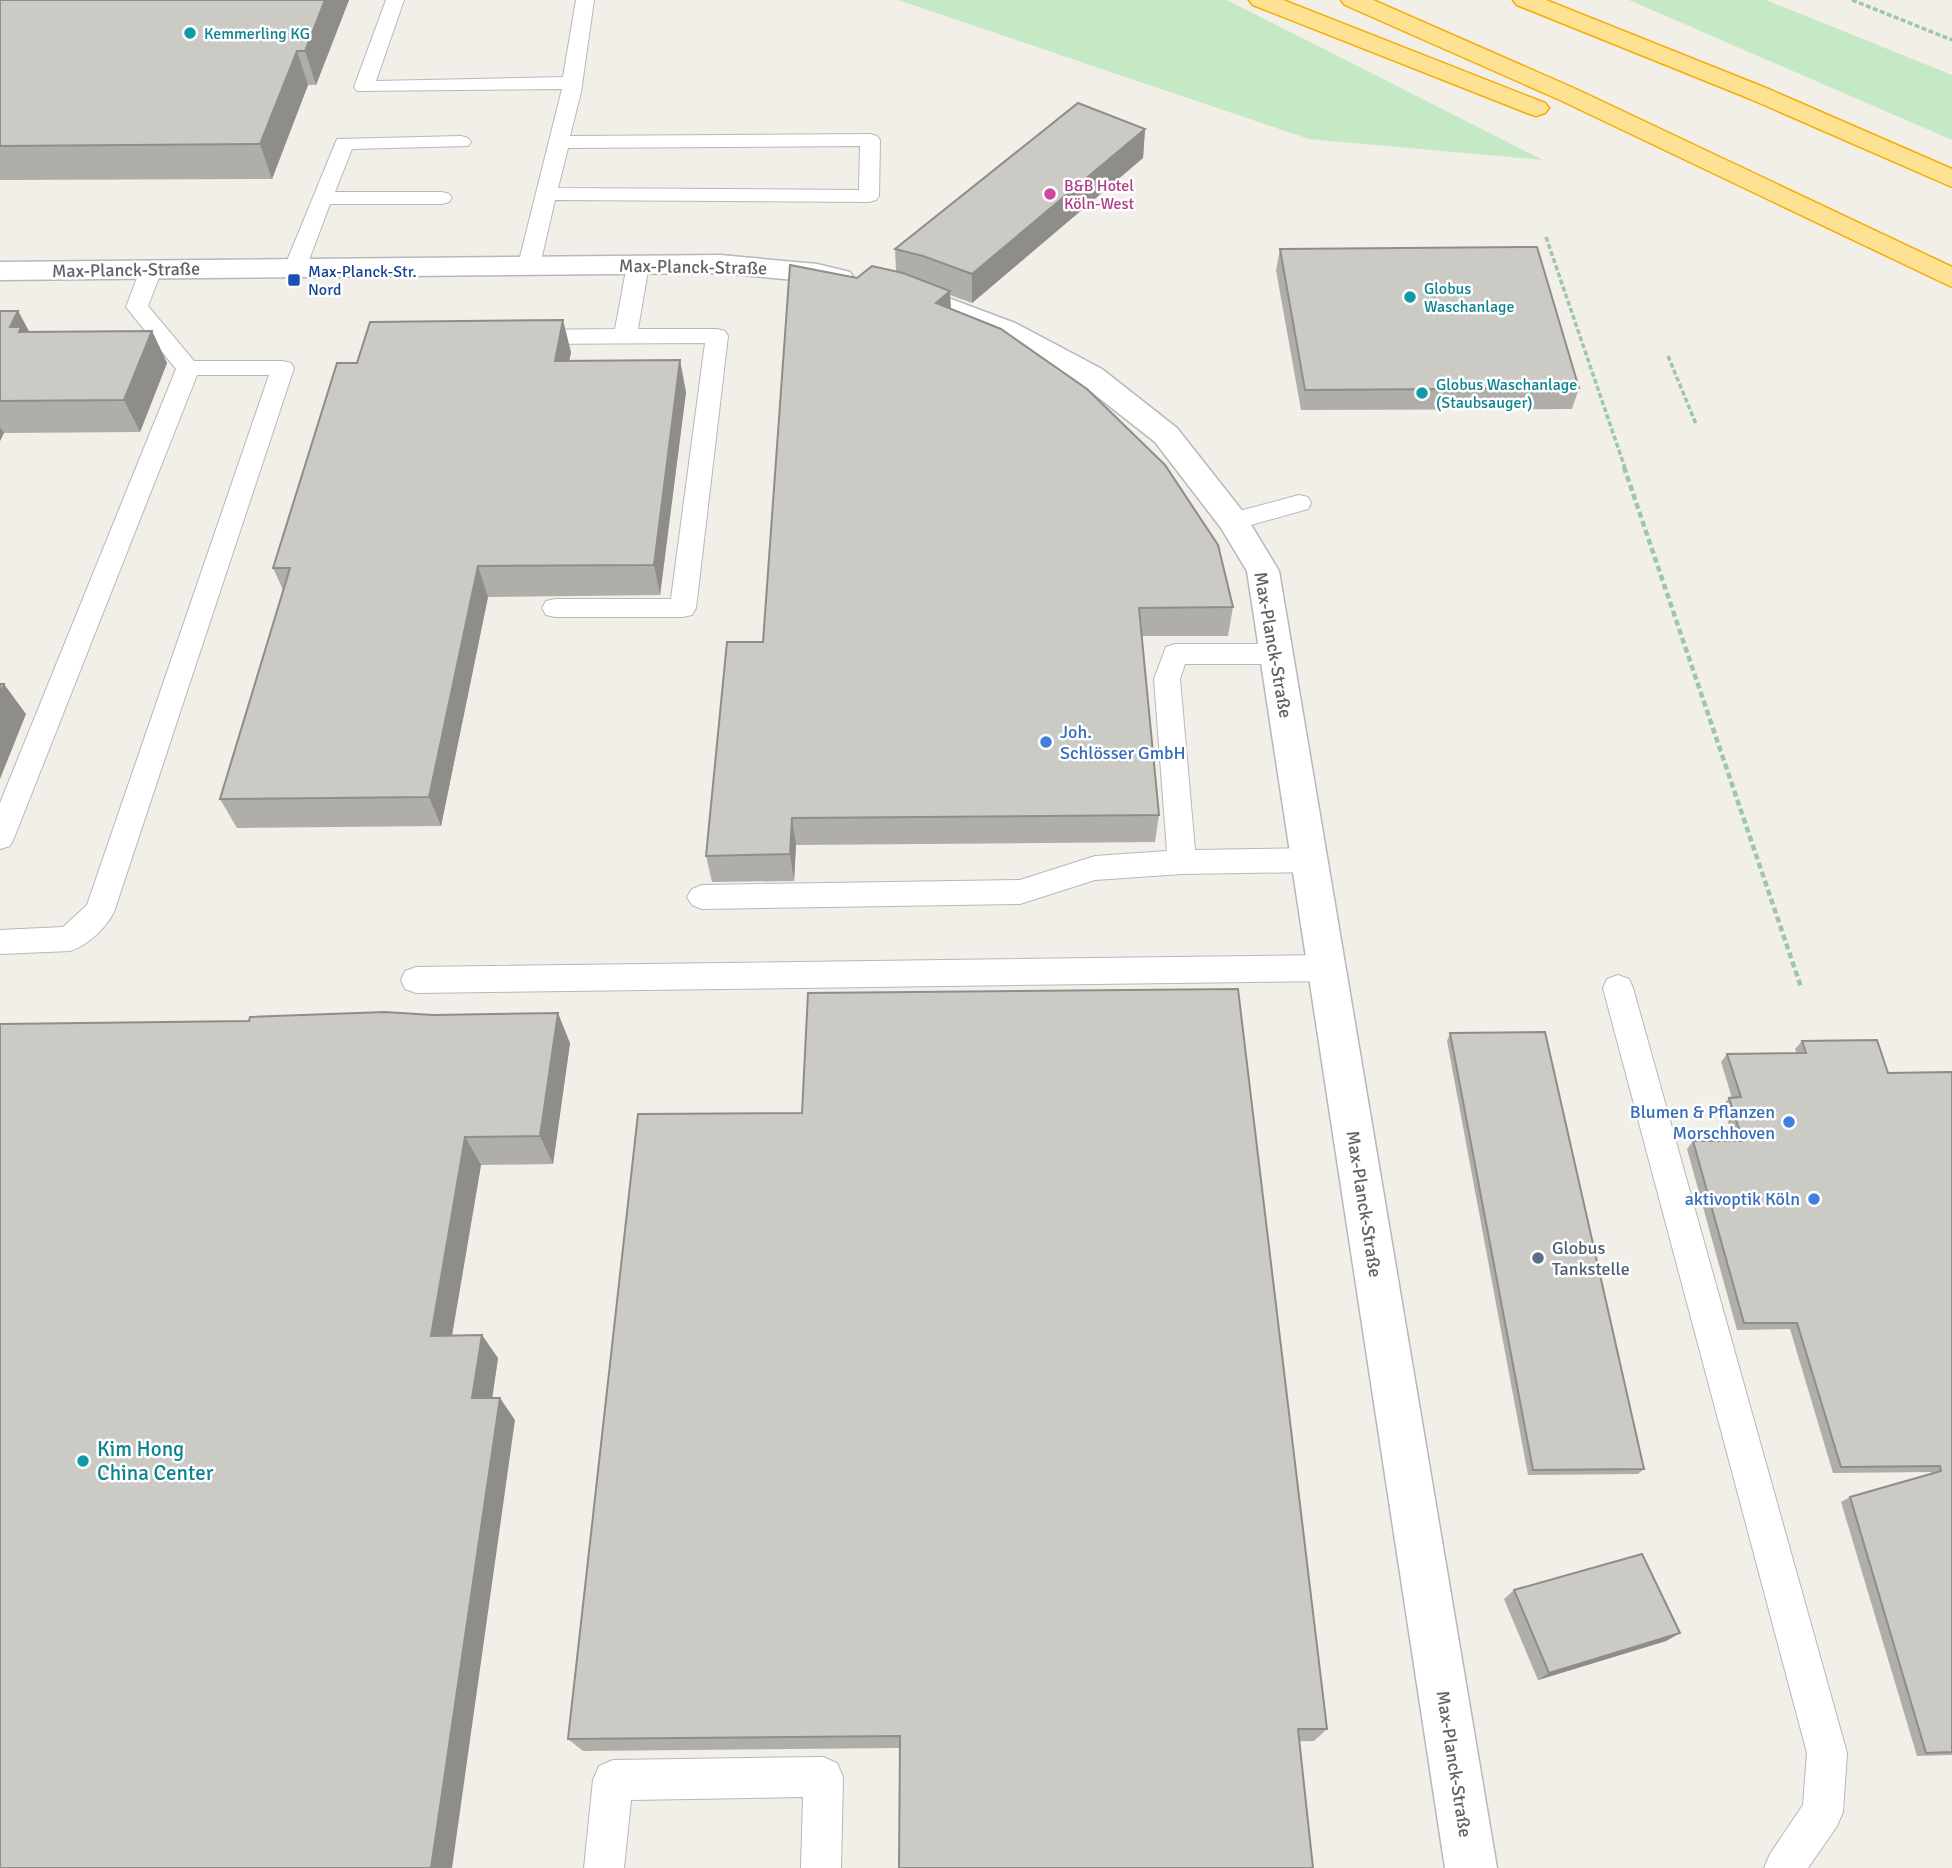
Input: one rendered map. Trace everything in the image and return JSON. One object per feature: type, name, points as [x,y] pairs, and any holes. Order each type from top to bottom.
[{"type":"highway","points":[[1261,0],[1840,225]]},
{"type":"highway","points":[[1353,0],[1569,95],[1952,278]]},
{"type":"highway","points":[[1525,0],[1757,93],[1952,179]]},
{"type":"street","name":"Max-Planck-Straße","points":[[0,271],[720,264],[817,273],[914,293],[1005,329],[1091,376],[1166,435],[1233,521],[1263,571],[1471,1868]]},
{"type":"lane","points":[[396,0],[364,87],[572,83]]},
{"type":"lane","points":[[529,265],[572,83],[585,0]]},
{"type":"lane","points":[[547,194],[869,196],[870,140],[559,142]]},
{"type":"lane","points":[[295,268],[344,143],[461,142]]},
{"type":"lane","points":[[322,198],[442,198]]},
{"type":"lane","points":[[625,336],[638,265]]},
{"type":"lane","points":[[151,270],[137,307],[188,368]]},
{"type":"lane","points":[[506,337],[717,336],[683,608],[555,608]]},
{"type":"lane","points":[[0,838],[188,368]]},
{"type":"lane","points":[[0,942],[70,939],[99,912],[283,368],[188,368]]},
{"type":"lane","points":[[1233,521],[1299,503]]},
{"type":"lane","points":[[1182,862],[1167,679],[1175,654],[1276,654]]},
{"type":"lane","points":[[702,897],[1020,891],[1096,868],[1182,862],[1310,860]]},
{"type":"lane","points":[[416,980],[1327,968]]},
{"type":"lane","points":[[1618,988],[1827,1753],[1823,1812],[1784,1868]]},
{"type":"lane","points":[[604,1868],[613,1780],[823,1777],[821,1868]]},
{"type":"path","points":[[1852,0],[1952,40]]},
{"type":"path","points":[[1546,237],[1801,987]]},
{"type":"path","points":[[1668,356],[1696,424]]},
{"type":"green space","points":[[898,0],[1227,0],[1543,160],[1309,139]]},
{"type":"green space","points":[[1629,0],[1766,0],[1952,75],[1952,140]]},
{"type":"building","points":[[0,0],[325,0],[305,51],[297,51],[260,144],[0,146]]},
{"type":"building","points":[[1078,103],[1145,129],[972,274],[895,249]]},
{"type":"building","points":[[1537,247],[1579,388],[1305,390],[1280,249]]},
{"type":"building","points":[[790,265],[857,278],[872,266],[903,273],[950,291],[936,303],[1001,329],[1087,389],[1165,465],[1218,545],[1233,607],[1139,608],[1159,815],[792,818],[790,854],[706,856],[727,642],[763,642]]},
{"type":"building","points":[[0,311],[18,311],[10,327],[21,327],[19,332],[152,331],[124,400],[0,401]]},
{"type":"building","points":[[563,320],[555,361],[680,360],[654,565],[478,566],[429,797],[220,799],[290,568],[273,568],[337,363],[357,363],[370,322]]},
{"type":"building","points":[[1238,989],[1327,1729],[1298,1729],[1313,1868],[899,1868],[900,1736],[568,1739],[638,1114],[802,1113],[808,993]]},
{"type":"building","points":[[385,1012],[433,1015],[558,1013],[540,1136],[465,1137],[431,1336],[482,1335],[472,1398],[500,1398],[431,1868],[0,1868],[0,1024],[249,1021],[250,1017]]},
{"type":"building","name":"Globus Tankstelle","points":[[1545,1032],[1644,1469],[1533,1470],[1450,1033]]},
{"type":"building","points":[[1877,1040],[1888,1073],[1952,1072],[1952,1752],[1926,1753],[1850,1497],[1941,1471],[1940,1466],[1841,1467],[1797,1323],[1744,1323],[1693,1141],[1743,1141],[1729,1098],[1741,1097],[1727,1054],[1806,1053],[1802,1041]]},
{"type":"building","points":[[1642,1554],[1680,1633],[1549,1673],[1514,1590]]},
{"type":"place","name":"Kemmerling KG","points":[[190,33]]},
{"type":"place","name":"B&B Hotel Köln-West","points":[[1050,194]]},
{"type":"place","name":"Max-Planck-Str. Nord","points":[[294,280]]},
{"type":"place","name":"Globus Waschanlage","points":[[1410,297]]},
{"type":"place","name":"Globus Waschanlage (Staubsauger)","points":[[1422,393]]},
{"type":"place","name":"Joh. Schlösser GmbH","points":[[1046,742]]},
{"type":"place","name":"Blumen & Pflanzen Morschhoven","points":[[1789,1122]]},
{"type":"place","name":"aktivoptik Köln","points":[[1814,1199]]},
{"type":"place","name":"Globus Tankstelle","points":[[1538,1258]]},
{"type":"place","name":"Kim Hong China Center","points":[[83,1461]]}]
